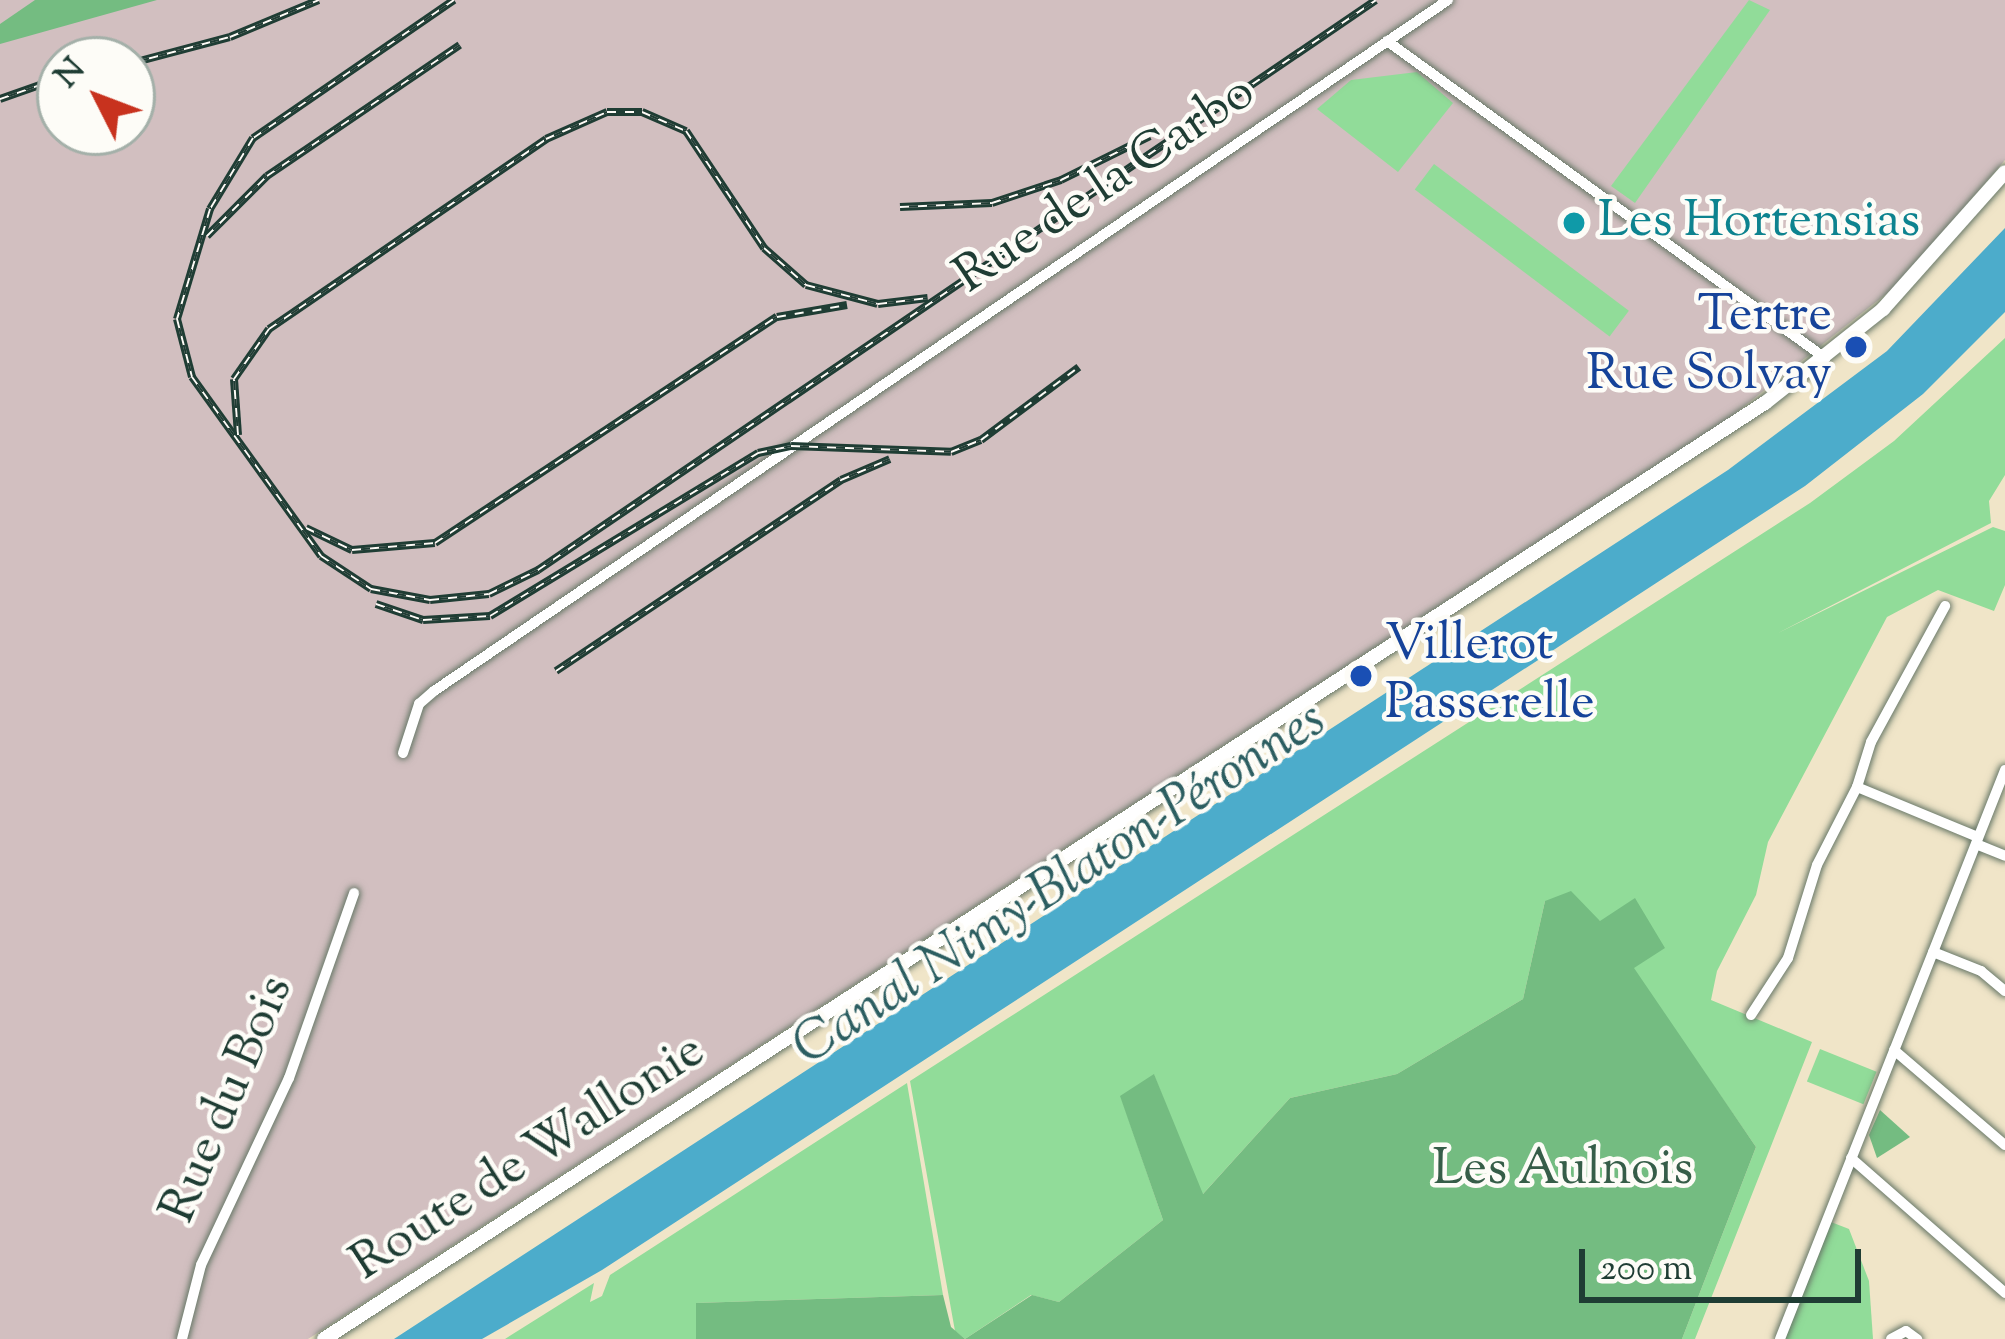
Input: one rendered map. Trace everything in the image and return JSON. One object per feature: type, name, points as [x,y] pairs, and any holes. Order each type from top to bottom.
[{"type":"main road","name":"Route de Wallonie","points":[[324,1339],[1825,358],[1915,278],[2005,172]]},
{"type":"street","name":"Rue de la Carbo","points":[[403,753],[418,704],[434,691],[1448,0]]},
{"type":"street","points":[[1388,41],[1825,358]]},
{"type":"street","points":[[1750,1015],[1788,958],[1816,865],[1857,787],[1871,742],[1945,606]]},
{"type":"street","points":[[1780,1339],[2005,770]]},
{"type":"street","points":[[1857,787],[2005,856]]},
{"type":"street","name":"Rue du Bois","points":[[182,1339],[201,1265],[289,1078],[354,893]]},
{"type":"street","points":[[1933,952],[1982,971],[2005,991]]},
{"type":"street","points":[[1894,1050],[2005,1145]]},
{"type":"street","points":[[1851,1158],[2005,1293]]},
{"type":"street","points":[[1891,1339],[1906,1331],[1917,1339]]},
{"type":"shaded area","points":[[0,0],[2005,0],[2005,160],[1896,286],[1733,415],[308,1339],[0,1339]]},
{"type":"green space","points":[[35,0],[157,0],[0,44],[0,24]]},
{"type":"green space","points":[[1749,0],[1770,10],[1635,203],[1611,186]]},
{"type":"green space","points":[[1417,72],[1453,103],[1398,172],[1317,109],[1351,80]]},
{"type":"green space","points":[[1434,164],[1629,311],[1610,336],[1415,190]]},
{"type":"green space","points":[[2005,338],[2005,475],[1989,501],[1991,523],[1776,634],[1993,527],[2005,531],[2005,585],[1994,611],[1938,590],[1887,617],[1768,842],[1756,895],[1717,971],[1711,1000],[1812,1042],[1695,1339],[1682,1339],[1756,1147],[1600,921],[1545,901],[1523,999],[1397,1074],[1290,1098],[1202,1195],[1154,1075],[1121,1097],[1163,1220],[1059,1302],[1031,1295],[965,1339],[955,1331],[910,1081],[1810,503],[1894,441]]},
{"type":"green space","name":"Les Aulnois","points":[[1571,891],[1600,921],[1635,898],[1665,948],[1634,968],[1756,1147],[1682,1339],[965,1339],[1032,1295],[1059,1302],[1163,1220],[1120,1096],[1154,1074],[1203,1194],[1290,1098],[1397,1074],[1523,999],[1545,901]]},
{"type":"green space","points":[[1820,1049],[1877,1072],[1863,1104],[1807,1081]]},
{"type":"green space","points":[[907,1083],[943,1295],[696,1303],[696,1339],[505,1339],[594,1283],[590,1302],[602,1296],[610,1275]]},
{"type":"green space","points":[[1880,1110],[1910,1137],[1877,1158],[1869,1135]]},
{"type":"green space","points":[[1831,1222],[1849,1229],[1869,1281],[1873,1339],[1785,1339]]},
{"type":"green space","points":[[943,1295],[951,1327],[965,1339],[696,1339],[696,1303]]},
{"type":"water","points":[[2005,228],[2005,312],[1923,394],[1805,486],[602,1270],[482,1339],[394,1339],[1728,470],[1887,351]]},
{"type":"railway","points":[[156,57],[230,37],[319,0]]},
{"type":"railway","points":[[454,0],[253,138],[210,209],[177,319],[192,377],[321,556],[371,589],[430,600],[489,594],[538,570],[1376,0]]},
{"type":"railway","points":[[207,236],[267,176],[460,45]]},
{"type":"railway","points":[[0,99],[36,86]]},
{"type":"railway","points":[[238,435],[234,379],[269,329],[546,139],[607,112],[642,112],[686,131],[764,248],[806,285],[878,304],[928,298]]},
{"type":"railway","points":[[900,207],[992,203],[1061,180],[1150,136]]},
{"type":"railway","points":[[306,528],[352,550],[435,543],[777,317],[847,305]]},
{"type":"railway","points":[[376,604],[423,620],[490,616],[758,453],[791,446],[951,452],[981,440],[1079,367]]},
{"type":"railway","points":[[556,671],[841,480],[890,459]]},
{"type":"place","name":"Les Hortensias","points":[[1574,223]]},
{"type":"place","name":"Tertre Rue Solvay","points":[[1856,347]]},
{"type":"place","name":"Villerot Passerelle","points":[[1361,676]]},
{"type":"water label","name":"Canal Nimy-Blaton-Péronnes","points":[[1060,885]]}]
